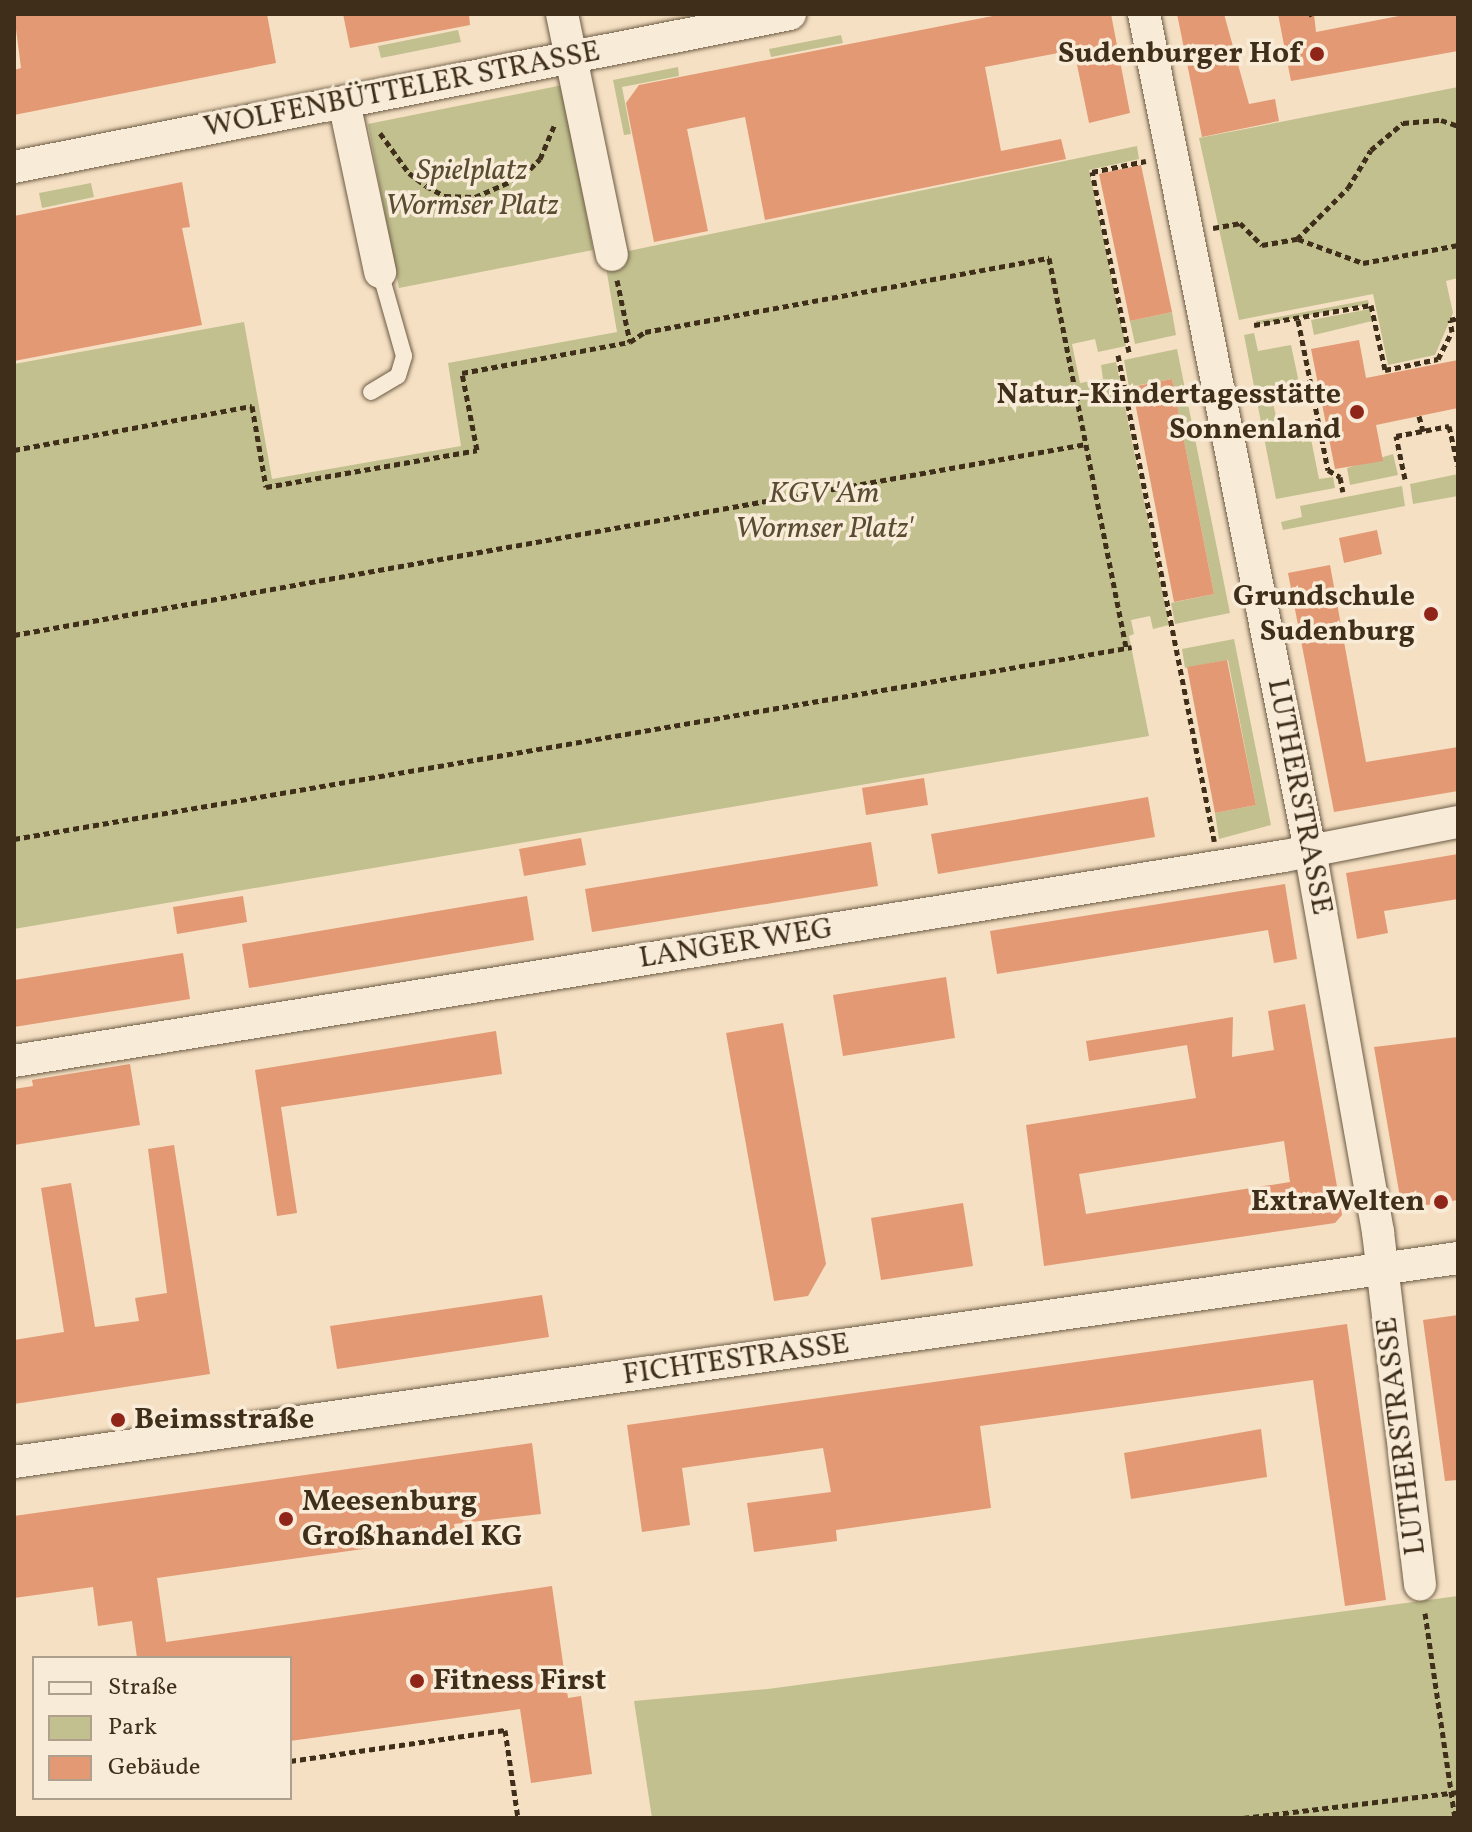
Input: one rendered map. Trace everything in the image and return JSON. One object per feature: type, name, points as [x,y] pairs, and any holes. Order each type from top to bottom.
[{"type":"street","points":[[562,14],[612,255]]},
{"type":"street","name":"WOLFENBÜTTELER STRASSE","points":[[14,167],[790,14]]},
{"type":"street","name":"LUTHERSTRASSE","points":[[1144,14],[1310,850],[1384,1268],[1420,1585]]},
{"type":"street","points":[[344,102],[380,272]]},
{"type":"street","name":"LANGER WEG","points":[[14,1061],[1218,866],[1458,822]]},
{"type":"street","name":"FICHTESTRASSE","points":[[14,1462],[1458,1258]]},
{"type":"lane","points":[[371,392],[398,376],[404,356],[380,272]]},
{"type":"path","points":[[351,136],[384,132],[409,173],[426,186],[445,196],[475,197],[504,188],[540,159],[551,139],[560,96],[578,93]]},
{"type":"path","points":[[1297,239],[1348,188],[1371,150],[1403,123],[1441,120],[1458,126]]},
{"type":"path","points":[[1129,352],[1092,172],[1146,160]]},
{"type":"path","points":[[1219,227],[1240,223],[1262,245],[1297,239],[1363,263],[1458,245]]},
{"type":"path","points":[[612,255],[630,342]]},
{"type":"path","points":[[14,450],[252,406],[266,487],[477,450],[462,373],[630,342],[645,332],[1049,258],[1074,365],[1086,444],[1129,647],[14,839]]},
{"type":"path","points":[[1254,325],[1298,320],[1371,305],[1385,370],[1438,359],[1452,332],[1450,320],[1458,318]]},
{"type":"path","points":[[1298,320],[1328,470],[1340,477],[1343,492]]},
{"type":"path","points":[[1118,355],[1218,866]]},
{"type":"path","points":[[1419,416],[1423,431]]},
{"type":"path","points":[[1405,479],[1396,436],[1449,426],[1458,466]]},
{"type":"path","points":[[14,635],[1086,444]]},
{"type":"path","points":[[1420,1585],[1454,1792],[1455,1818]]},
{"type":"path","points":[[292,1761],[505,1730],[518,1818]]},
{"type":"path","points":[[1243,1818],[1454,1792]]},
{"type":"green space","points":[[458,30],[461,42],[381,58],[378,46]]},
{"type":"green space","points":[[841,35],[843,43],[771,57],[769,49]]},
{"type":"green space","points":[[678,67],[679,76],[622,87],[631,134],[624,135],[613,80]]},
{"type":"green space","name":"Spielplatz Wormser Platz","points":[[563,85],[593,250],[399,288],[368,124]]},
{"type":"green space","points":[[1458,87],[1458,278],[1446,281],[1453,313],[1435,355],[1388,365],[1373,294],[1239,320],[1199,138]]},
{"type":"green space","name":"KGV 'Am Wormser Platz'","points":[[1137,146],[1139,159],[1089,170],[1126,346],[1098,352],[1095,339],[1072,344],[1080,383],[1103,379],[1101,365],[1116,362],[1169,625],[1153,629],[1150,616],[1131,620],[1134,634],[1129,636],[1149,736],[14,929],[14,364],[244,322],[272,479],[461,446],[448,363],[617,332],[604,256]]},
{"type":"green space","points":[[91,183],[94,197],[42,208],[39,193]]},
{"type":"green space","points":[[1368,300],[1369,304],[1256,325],[1256,321]]},
{"type":"green space","points":[[1370,309],[1372,321],[1314,335],[1311,320]]},
{"type":"green space","points":[[1172,312],[1176,335],[1135,344],[1130,321]]},
{"type":"green space","points":[[1254,333],[1258,351],[1291,345],[1302,397],[1273,403],[1280,434],[1309,429],[1319,479],[1333,477],[1335,488],[1276,499],[1244,335]]},
{"type":"green space","points":[[1177,349],[1230,613],[1175,624],[1171,603],[1214,594],[1172,379],[1129,387],[1124,360]]},
{"type":"green space","points":[[1393,454],[1398,475],[1350,485],[1347,468]]},
{"type":"green space","points":[[1458,474],[1458,496],[1413,504],[1410,484]]},
{"type":"green space","points":[[1402,486],[1405,506],[1283,530],[1281,522],[1302,517],[1300,506]]},
{"type":"green space","points":[[1234,639],[1271,825],[1219,839],[1215,813],[1256,805],[1228,660],[1185,668],[1182,649]]},
{"type":"green space","points":[[1458,1596],[1458,1818],[652,1818],[634,1701],[768,1689]]},
{"type":"building","points":[[14,14],[267,14],[276,63],[14,115],[14,70],[21,68]]},
{"type":"building","points":[[343,14],[469,14],[470,25],[350,48]]},
{"type":"building","points":[[1003,14],[1111,14],[1130,113],[1089,123],[1074,50],[985,67],[1001,151],[1061,139],[1066,159],[765,220],[745,117],[687,129],[708,231],[654,242],[626,103],[639,85]]},
{"type":"building","points":[[1177,14],[1224,14],[1249,104],[1275,99],[1279,121],[1202,137]]},
{"type":"building","points":[[1278,14],[1314,14],[1316,32],[1409,14],[1458,14],[1458,51],[1291,81]]},
{"type":"building","points":[[1141,165],[1172,312],[1130,321],[1099,174]]},
{"type":"building","points":[[182,182],[190,227],[182,228],[202,325],[14,361],[14,216]]},
{"type":"building","points":[[1359,340],[1366,378],[1458,360],[1458,408],[1376,425],[1383,461],[1335,469],[1311,349]]},
{"type":"building","points":[[1172,379],[1214,594],[1174,602],[1132,387]]},
{"type":"building","points":[[1377,530],[1382,554],[1344,563],[1339,538]]},
{"type":"building","points":[[1330,565],[1366,762],[1458,747],[1458,791],[1334,812],[1288,573]]},
{"type":"building","points":[[1227,660],[1256,805],[1215,813],[1187,667]]},
{"type":"building","points":[[924,778],[928,805],[866,815],[862,788]]},
{"type":"building","points":[[1148,797],[1155,837],[938,874],[931,834]]},
{"type":"building","points":[[581,838],[586,865],[524,876],[519,849]]},
{"type":"building","points":[[871,842],[878,886],[592,932],[585,889]]},
{"type":"building","points":[[1458,854],[1458,899],[1384,911],[1388,933],[1357,939],[1346,873]]},
{"type":"building","points":[[1285,884],[1297,959],[1274,963],[1268,930],[997,974],[990,931]]},
{"type":"building","points":[[243,896],[247,922],[177,934],[173,907]]},
{"type":"building","points":[[527,896],[534,940],[249,988],[242,944]]},
{"type":"building","points":[[183,953],[190,999],[14,1027],[14,980]]},
{"type":"building","points":[[946,977],[955,1038],[843,1056],[833,995]]},
{"type":"building","points":[[1305,1004],[1342,1215],[1335,1223],[1044,1266],[1026,1125],[1196,1098],[1187,1045],[1089,1061],[1086,1041],[1233,1017],[1232,1057],[1274,1050],[1268,1011]],"holes":[[[1284,1141],[1290,1182],[1086,1214],[1079,1174]]]},
{"type":"building","points":[[783,1023],[826,1264],[808,1296],[774,1301],[726,1033]]},
{"type":"building","points":[[496,1031],[502,1074],[281,1107],[297,1213],[277,1216],[255,1070]]},
{"type":"building","points":[[1458,1037],[1458,1200],[1402,1209],[1374,1047]]},
{"type":"building","points":[[130,1064],[140,1125],[14,1145],[14,1089],[33,1086],[32,1080]]},
{"type":"building","points":[[174,1145],[210,1374],[14,1404],[14,1340],[64,1332],[41,1188],[71,1183],[95,1327],[139,1321],[135,1298],[167,1293],[148,1149]]},
{"type":"building","points":[[963,1203],[973,1266],[881,1280],[871,1218]]},
{"type":"building","points":[[542,1295],[549,1337],[337,1369],[330,1326]]},
{"type":"building","points":[[1458,1315],[1458,1480],[1445,1481],[1423,1320]]},
{"type":"building","points":[[1347,1324],[1386,1600],[1345,1606],[1313,1380],[980,1426],[991,1508],[836,1530],[837,1541],[754,1552],[747,1503],[831,1492],[823,1448],[682,1468],[690,1525],[642,1532],[627,1425]]},
{"type":"building","points":[[1261,1429],[1267,1477],[1131,1499],[1124,1453]]},
{"type":"building","points":[[532,1443],[541,1514],[454,1524],[456,1536],[157,1578],[166,1642],[552,1586],[568,1698],[581,1696],[592,1774],[531,1783],[520,1709],[292,1741],[292,1656],[137,1656],[132,1621],[98,1626],[93,1587],[14,1598],[14,1516]]},
{"type":"place","name":"Sudenburger Hof","points":[[1317,54]]},
{"type":"place","name":"Natur-Kindertagesstätte Sonnenland","points":[[1357,412]]},
{"type":"place","name":"Grundschule Sudenburg","points":[[1431,614]]},
{"type":"place","name":"ExtraWelten","points":[[1441,1202]]},
{"type":"place","name":"Beimsstraße","points":[[118,1420]]},
{"type":"place","name":"Meesenburg Großhandel KG","points":[[286,1519]]},
{"type":"place","name":"Fitness First","points":[[417,1681]]}]
